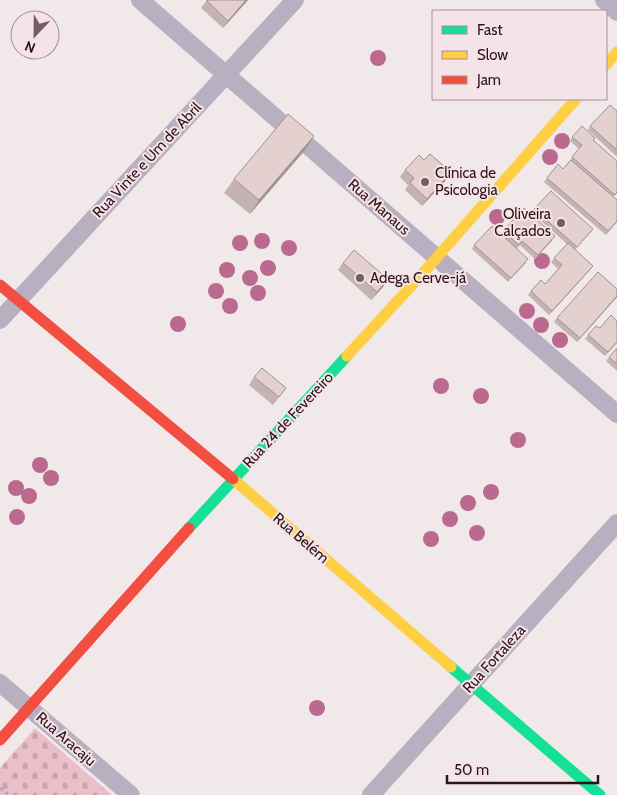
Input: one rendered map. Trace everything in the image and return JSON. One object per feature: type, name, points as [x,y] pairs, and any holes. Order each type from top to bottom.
[{"type":"main road","points":[[607,64],[617,52]]},
{"type":"main road","name":"Rua 24 de Fevereiro","points":[[0,740],[233,479],[437,258],[575,100]]},
{"type":"main road","name":"Rua Belém","points":[[0,285],[233,479],[600,795]]},
{"type":"street","name":"Rua Manaus","points":[[140,0],[617,414]]},
{"type":"street","name":"Rua Vinte e Um de Abril","points":[[0,320],[295,0]]},
{"type":"street","points":[[604,0],[617,12]]},
{"type":"street","name":"Rua Fortaleza","points":[[371,795],[617,523]]},
{"type":"street","name":"Rua Aracaju","points":[[0,683],[131,795]]},
{"type":"path","points":[[0,788],[8,795]]},
{"type":"green space","points":[[35,728],[112,795],[0,795],[0,768]]},
{"type":"building","points":[[207,0],[246,0],[228,21]]},
{"type":"building","points":[[610,105],[617,111],[617,150],[590,126]]},
{"type":"building","points":[[288,114],[314,136],[259,200],[234,179]]},
{"type":"building","points":[[582,126],[595,138],[593,140],[617,161],[617,192],[615,195],[572,157],[582,145],[572,137]]},
{"type":"building","name":"Clínica de Psicologia","points":[[430,154],[451,172],[427,199],[410,183],[414,178],[405,170],[419,155],[424,160]]},
{"type":"building","points":[[571,160],[617,200],[617,221],[608,231],[547,178],[558,164],[563,169]]},
{"type":"building","name":"Oliveira Calçados","points":[[551,191],[593,229],[577,247],[534,209]]},
{"type":"building","points":[[524,208],[555,236],[538,255],[522,241],[519,245],[503,231]]},
{"type":"building","points":[[492,226],[528,259],[511,278],[474,245]]},
{"type":"building","points":[[568,243],[593,266],[552,311],[531,291],[541,280],[545,284],[562,265],[554,258]]},
{"type":"building","points":[[354,250],[388,279],[377,292],[343,263]]},
{"type":"building","points":[[598,272],[617,289],[617,296],[580,338],[557,318]]},
{"type":"building","points":[[611,315],[617,321],[617,342],[608,352],[588,335],[596,326],[600,328]]},
{"type":"building","points":[[617,348],[617,364],[609,357]]},
{"type":"building","points":[[262,368],[286,388],[279,397],[254,377]]},
{"type":"traffic: fast","points":[[189,528],[347,356]]},
{"type":"traffic: fast","points":[[451,667],[600,795]]},
{"type":"traffic: slow","points":[[607,64],[617,52]]},
{"type":"traffic: slow","points":[[347,356],[424,272],[575,100]]},
{"type":"traffic: slow","points":[[233,479],[451,667]]},
{"type":"traffic: jam","points":[[0,285],[233,479]]},
{"type":"traffic: jam","points":[[0,740],[189,528]]},
{"type":"place","name":"Clínica de Psicologia","points":[[425,182]]},
{"type":"place","name":"Oliveira Calçados","points":[[561,223]]},
{"type":"place","name":"Adega Cerve-já","points":[[360,278]]}]
